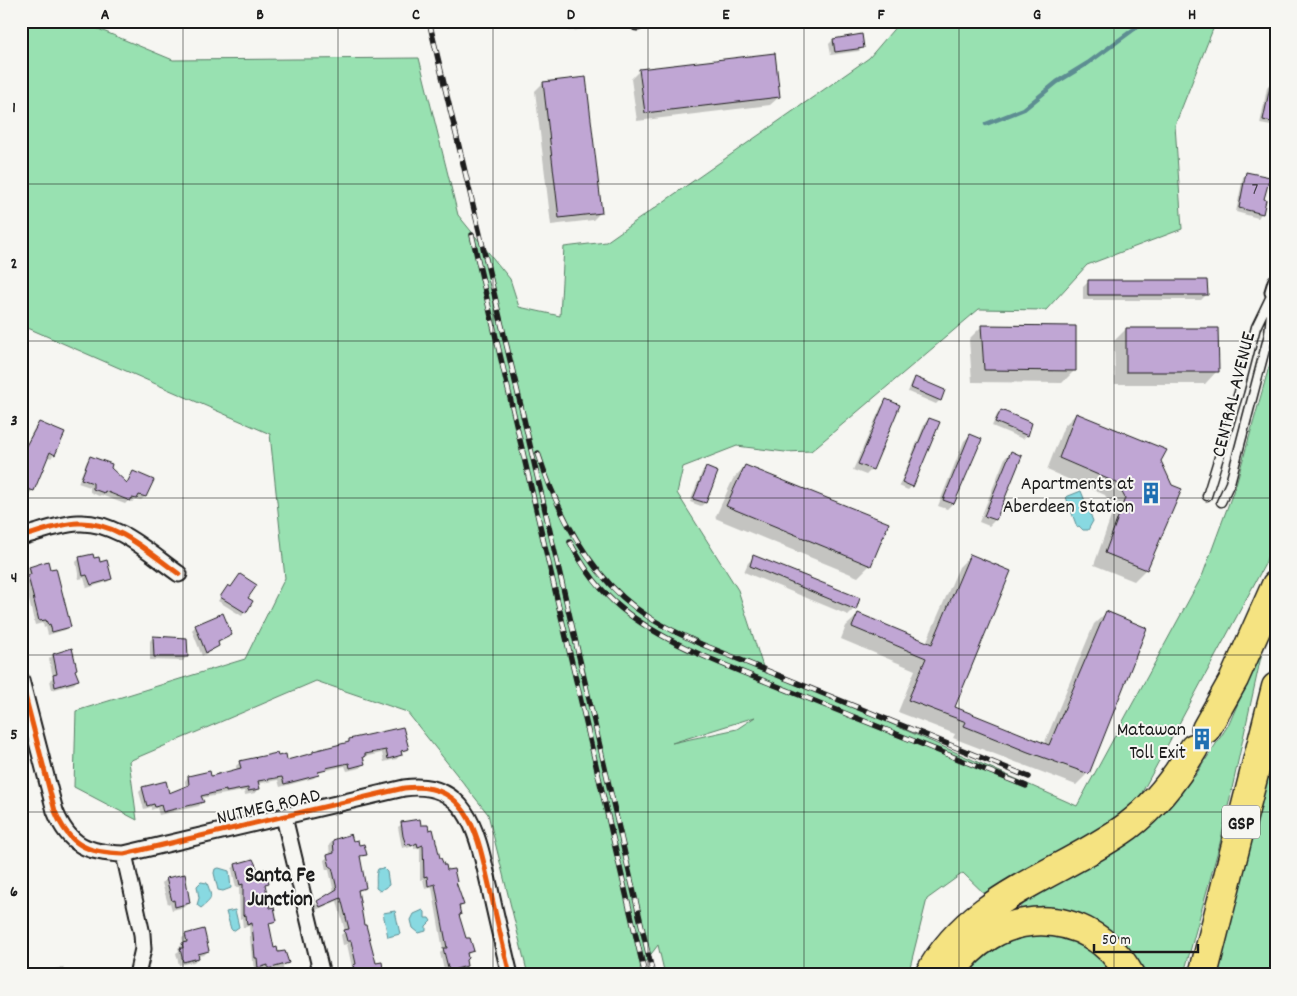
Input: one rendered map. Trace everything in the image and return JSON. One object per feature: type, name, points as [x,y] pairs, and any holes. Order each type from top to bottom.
[{"type":"highway","points":[[929,975],[951,942],[981,914],[1009,895],[1120,832],[1143,814],[1174,778],[1200,739],[1234,680],[1276,585]]},
{"type":"highway","name":"GSP","points":[[1203,975],[1276,687]]},
{"type":"highway","points":[[950,975],[972,948],[995,932],[1024,922],[1039,921],[1068,925],[1084,930],[1111,949],[1123,962],[1130,975]]},
{"type":"street","points":[[21,537],[78,523],[98,525],[118,532],[179,574]]},
{"type":"street","name":"NUTMEG ROAD","points":[[21,680],[59,822],[75,841],[89,850],[102,854],[124,854],[411,787],[426,788],[440,792],[454,800],[464,810],[476,832],[510,975]]},
{"type":"street","points":[[284,817],[322,975]]},
{"type":"street","points":[[124,854],[144,950],[137,975]]},
{"type":"lane","name":"CENTRAL AVENUE","points":[[1207,496],[1256,327],[1274,288]]},
{"type":"lane","name":"CENTRAL AVENUE","points":[[1220,502],[1230,484],[1269,334],[1274,288]]},
{"type":"lane","points":[[1236,400],[1252,401]]},
{"type":"green space","points":[[21,21],[79,21],[173,60],[419,58],[458,215],[510,279],[519,307],[560,316],[564,247],[606,242],[869,58],[898,24],[898,21],[1232,21],[1213,29],[1175,125],[1182,229],[1087,265],[1046,310],[979,309],[811,451],[785,452],[737,446],[683,467],[677,493],[738,590],[763,667],[1077,806],[1203,574],[1236,484],[1276,342],[1276,530],[1265,564],[1125,824],[994,903],[963,873],[927,899],[908,975],[665,975],[658,945],[635,975],[528,975],[488,814],[407,712],[316,681],[129,761],[137,820],[74,787],[76,711],[245,659],[285,578],[270,434],[21,325]],"holes":[[[755,717],[737,729],[672,743]]]},
{"type":"green space","points":[[1264,643],[1220,843],[1182,975],[963,975],[1000,937],[1033,890],[1163,809],[1195,776],[1229,724]]},
{"type":"green space","points":[[1276,738],[1276,975],[1218,975]]},
{"type":"water","points":[[1081,491],[1093,521],[1088,530],[1077,527],[1066,497]]},
{"type":"water","points":[[219,868],[229,871],[231,888],[223,891],[218,890],[214,873],[215,869]]},
{"type":"water","points":[[383,868],[387,872],[389,885],[380,891],[376,888],[377,874],[378,869]]},
{"type":"water","points":[[201,882],[207,883],[211,896],[201,908],[197,905],[199,898],[197,886]]},
{"type":"water","points":[[235,910],[239,927],[233,931],[226,912]]},
{"type":"water","points":[[423,910],[425,918],[429,918],[431,921],[426,926],[426,931],[419,933],[413,928],[411,920],[414,914]]},
{"type":"water","points":[[395,911],[400,934],[388,937],[383,913]]},
{"type":"building","points":[[862,34],[864,48],[835,52],[833,39]]},
{"type":"building","points":[[775,53],[780,97],[645,113],[639,69]]},
{"type":"building","points":[[586,77],[602,213],[559,218],[543,82]]},
{"type":"building","points":[[1271,82],[1276,83],[1276,123],[1263,120]]},
{"type":"building","points":[[1246,172],[1270,177],[1264,199],[1266,200],[1263,214],[1239,208]]},
{"type":"building","points":[[1088,280],[1207,280],[1208,295],[1088,295]]},
{"type":"building","points":[[981,325],[1076,326],[1076,371],[984,370]]},
{"type":"building","points":[[1126,328],[1218,328],[1219,372],[1126,372]]},
{"type":"building","points":[[915,377],[945,390],[941,401],[911,388]]},
{"type":"building","points":[[886,399],[900,405],[873,470],[858,464]]},
{"type":"building","points":[[1001,410],[1032,423],[1028,436],[995,422]]},
{"type":"building","name":"Apartments at Aberdeen Station","points":[[1076,413],[1167,450],[1161,461],[1172,485],[1182,489],[1147,570],[1105,553],[1125,498],[1117,483],[1059,458]]},
{"type":"building","points":[[929,418],[940,422],[913,487],[902,482]]},
{"type":"building","points":[[39,422],[65,433],[55,455],[50,452],[34,491],[21,487],[21,455]]},
{"type":"building","points":[[970,434],[982,439],[954,504],[943,500]]},
{"type":"building","points":[[1011,451],[1022,456],[996,520],[984,516]]},
{"type":"building","points":[[90,456],[112,464],[111,468],[127,483],[133,471],[154,480],[146,497],[139,495],[137,499],[132,498],[130,501],[105,491],[104,493],[93,489],[93,483],[81,479]]},
{"type":"building","points":[[745,465],[889,523],[871,566],[726,506]]},
{"type":"building","points":[[706,467],[718,472],[706,503],[693,499]]},
{"type":"building","points":[[93,554],[94,558],[99,557],[100,562],[107,560],[112,579],[91,585],[87,575],[83,576],[79,557]]},
{"type":"building","points":[[970,554],[1011,571],[955,707],[1049,745],[1106,611],[1147,628],[1089,774],[964,726],[966,722],[908,700],[926,658],[852,627],[858,613],[932,644]]},
{"type":"building","points":[[753,555],[860,598],[856,610],[750,566]]},
{"type":"building","points":[[48,561],[50,569],[56,568],[71,627],[52,632],[50,624],[48,625],[46,620],[39,621],[28,576],[31,574],[29,567]]},
{"type":"building","points":[[240,574],[257,585],[248,598],[253,601],[246,613],[220,597],[228,585],[231,587]]},
{"type":"building","points":[[223,613],[232,635],[218,642],[219,646],[206,653],[195,625]]},
{"type":"building","points":[[153,636],[187,638],[188,657],[154,657]]},
{"type":"building","points":[[72,648],[77,669],[75,670],[79,680],[55,687],[53,675],[57,674],[53,654]]},
{"type":"building","points":[[403,727],[409,749],[401,751],[402,755],[388,759],[386,750],[365,754],[365,757],[363,757],[365,764],[350,768],[349,763],[326,768],[327,770],[318,772],[319,775],[284,784],[282,777],[258,781],[260,789],[248,791],[248,788],[226,792],[226,790],[201,796],[204,802],[163,812],[161,805],[155,807],[154,804],[147,806],[142,787],[166,781],[169,793],[189,785],[188,776],[210,771],[211,776],[241,768],[239,761],[277,753],[278,756],[286,754],[287,760],[349,742],[349,739]]},
{"type":"building","points":[[420,819],[421,825],[428,825],[429,830],[433,829],[440,858],[444,865],[446,865],[447,870],[454,869],[456,882],[464,905],[459,906],[461,915],[459,915],[466,938],[470,938],[474,951],[467,953],[467,966],[449,971],[443,948],[447,948],[435,884],[428,886],[427,876],[424,877],[423,845],[418,847],[417,843],[411,846],[410,844],[406,845],[403,836],[401,822]]},
{"type":"building","points":[[351,834],[353,841],[358,840],[359,845],[364,844],[367,855],[360,856],[366,888],[358,890],[364,925],[366,925],[376,963],[382,962],[384,975],[355,975],[353,965],[356,964],[351,941],[347,941],[344,930],[349,929],[341,898],[320,907],[317,901],[337,889],[327,855],[334,853],[333,840]]},
{"type":"building","points":[[253,859],[258,870],[265,869],[269,883],[265,884],[270,908],[274,907],[277,921],[269,923],[274,948],[277,947],[278,952],[285,951],[289,963],[268,969],[268,965],[258,968],[257,958],[255,958],[252,923],[247,925],[246,915],[243,916],[243,884],[240,885],[235,864]]},
{"type":"building","points":[[185,874],[190,903],[175,907],[166,878]]},
{"type":"building","points":[[204,929],[209,951],[198,954],[199,958],[183,962],[180,948],[183,948],[182,943],[187,942],[185,934]]},
{"type":"waterway","points":[[986,124],[1024,109],[1057,82],[1088,63],[1145,21]]},
{"type":"railway","points":[[429,21],[653,975]]},
{"type":"railway","points":[[472,235],[645,975]]},
{"type":"railway","points":[[538,453],[556,501],[580,546],[611,586],[629,603],[650,618],[701,644],[1029,777]]},
{"type":"railway","points":[[570,542],[586,569],[606,594],[621,608],[658,633],[701,655],[1026,786]]},
{"type":"cycle path","points":[[21,537],[50,528],[78,523],[106,527],[132,540],[179,574]]},
{"type":"cycle path","points":[[21,680],[55,811],[73,840],[100,852],[124,854],[404,788],[426,788],[444,793],[457,803],[468,817],[475,833],[486,870],[510,975]]},
{"type":"place","name":"Apartments at Aberdeen Station","points":[[1151,493]]},
{"type":"place","name":"Matawan Toll Exit","points":[[1202,739]]},
{"type":"district","name":"Santa Fe Junction","points":[[280,886]]}]
